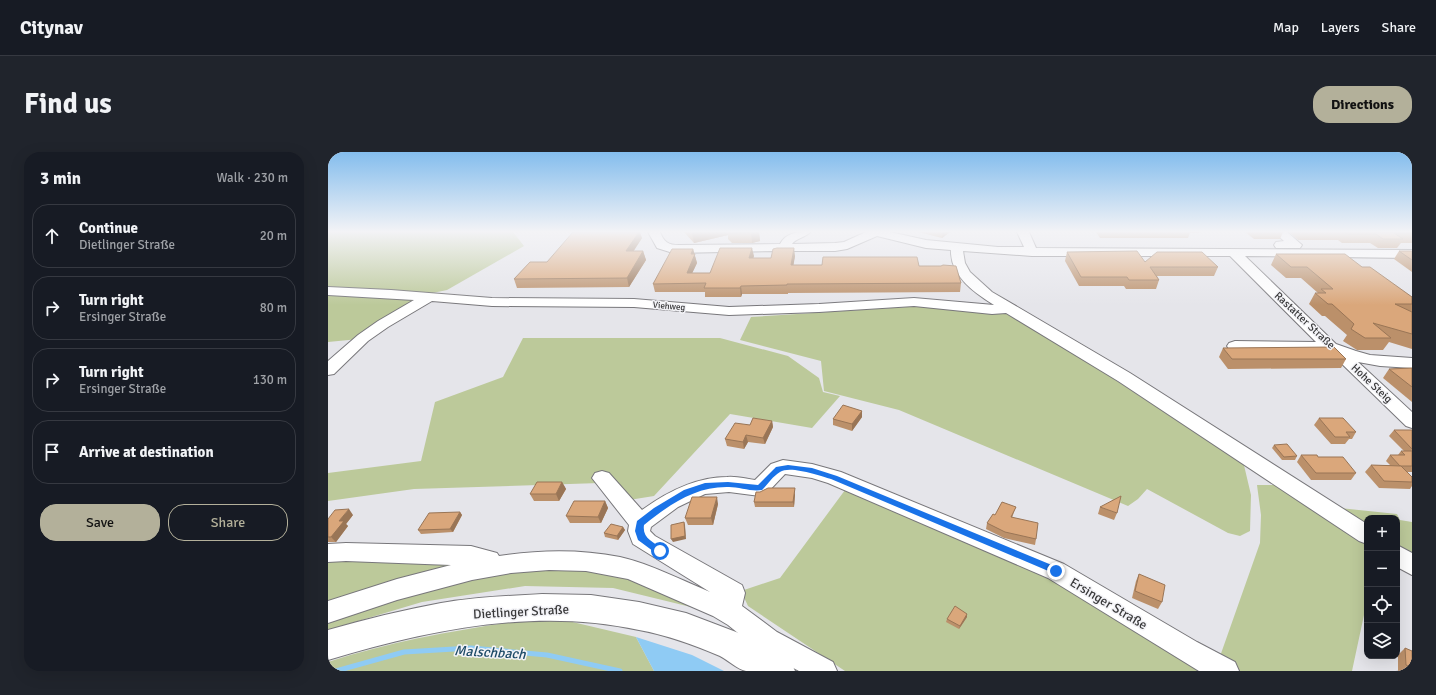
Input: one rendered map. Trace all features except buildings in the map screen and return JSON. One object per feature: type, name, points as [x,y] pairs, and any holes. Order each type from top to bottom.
[{"type":"main road","name":"Dietlinger Straße","points":[[328,645],[392,627],[446,616],[506,609],[559,607],[614,610],[664,621],[694,630],[728,644],[778,671]]},
{"type":"street","points":[[957,256],[958,264],[970,280],[987,295],[1131,381],[1364,533]]},
{"type":"street","name":"Rastatter Straße","points":[[1237,256],[1330,346],[1347,355],[1367,360],[1412,362]]},
{"type":"street","name":"Viehweg","points":[[328,291],[492,302],[634,303],[729,312],[914,302],[992,310],[1009,308]]},
{"type":"street","points":[[328,370],[363,338],[383,324],[430,297]]},
{"type":"street","points":[[1235,346],[1330,346]]},
{"type":"street","name":"Hohe Steig","points":[[1330,346],[1347,360],[1412,422]]},
{"type":"street","name":"Ersinger Straße","points":[[640,523],[656,510],[678,497],[700,487],[728,484],[760,488],[778,469],[783,467],[812,471],[868,491],[1056,571],[1188,651],[1225,671]]},
{"type":"street","points":[[602,478],[640,523],[639,531],[641,538],[660,551],[733,593],[728,610]]},
{"type":"street","points":[[328,553],[346,552],[471,556],[489,560],[491,567]]},
{"type":"street","points":[[1400,557],[1412,565]]},
{"type":"street","points":[[328,612],[435,578],[491,567],[547,560],[578,561],[612,566],[668,585],[728,610],[768,641],[808,660],[823,671]]},
{"type":"green space","points":[[328,256],[506,256],[447,290],[428,294],[359,339],[328,342]]},
{"type":"green space","points":[[923,306],[1011,314],[1079,356],[1214,445],[1243,461],[1251,495],[1250,531],[1240,536],[1228,533],[1147,489],[1138,499],[1128,506],[899,410],[824,391],[821,361],[740,340],[751,317]]},
{"type":"green space","points":[[523,338],[720,338],[788,356],[819,378],[823,392],[840,396],[812,428],[730,414],[654,496],[629,500],[600,483],[414,489],[328,501],[328,473],[421,461],[435,402],[503,377]]},
{"type":"green space","points":[[1257,485],[1279,485],[1364,543],[1364,615],[1352,671],[1236,671],[1218,662],[1260,543],[1261,515]]},
{"type":"green space","points":[[848,486],[1057,576],[1215,671],[845,671],[748,606],[741,591],[780,578]]},
{"type":"green space","points":[[1330,507],[1398,515],[1364,515],[1364,528]]},
{"type":"green space","points":[[1400,520],[1412,522],[1412,560],[1400,552]]},
{"type":"green space","points":[[328,557],[476,560],[328,606]]},
{"type":"green space","points":[[536,567],[617,573],[695,608],[613,588],[525,586],[422,602],[328,630],[328,617],[433,584]]},
{"type":"green space","points":[[525,620],[564,620],[636,637],[654,671],[328,671],[328,662],[376,648],[450,632]]},
{"type":"water","points":[[636,637],[692,655],[724,671],[654,671]]},
{"type":"waterway","name":"Malschbach","points":[[336,671],[404,652],[471,648],[547,655],[620,671]]},
{"type":"route","points":[[660,551],[641,538],[639,531],[640,523],[656,510],[687,492],[705,486],[728,484],[760,488],[778,469],[788,467],[834,477],[1056,571]]}]
